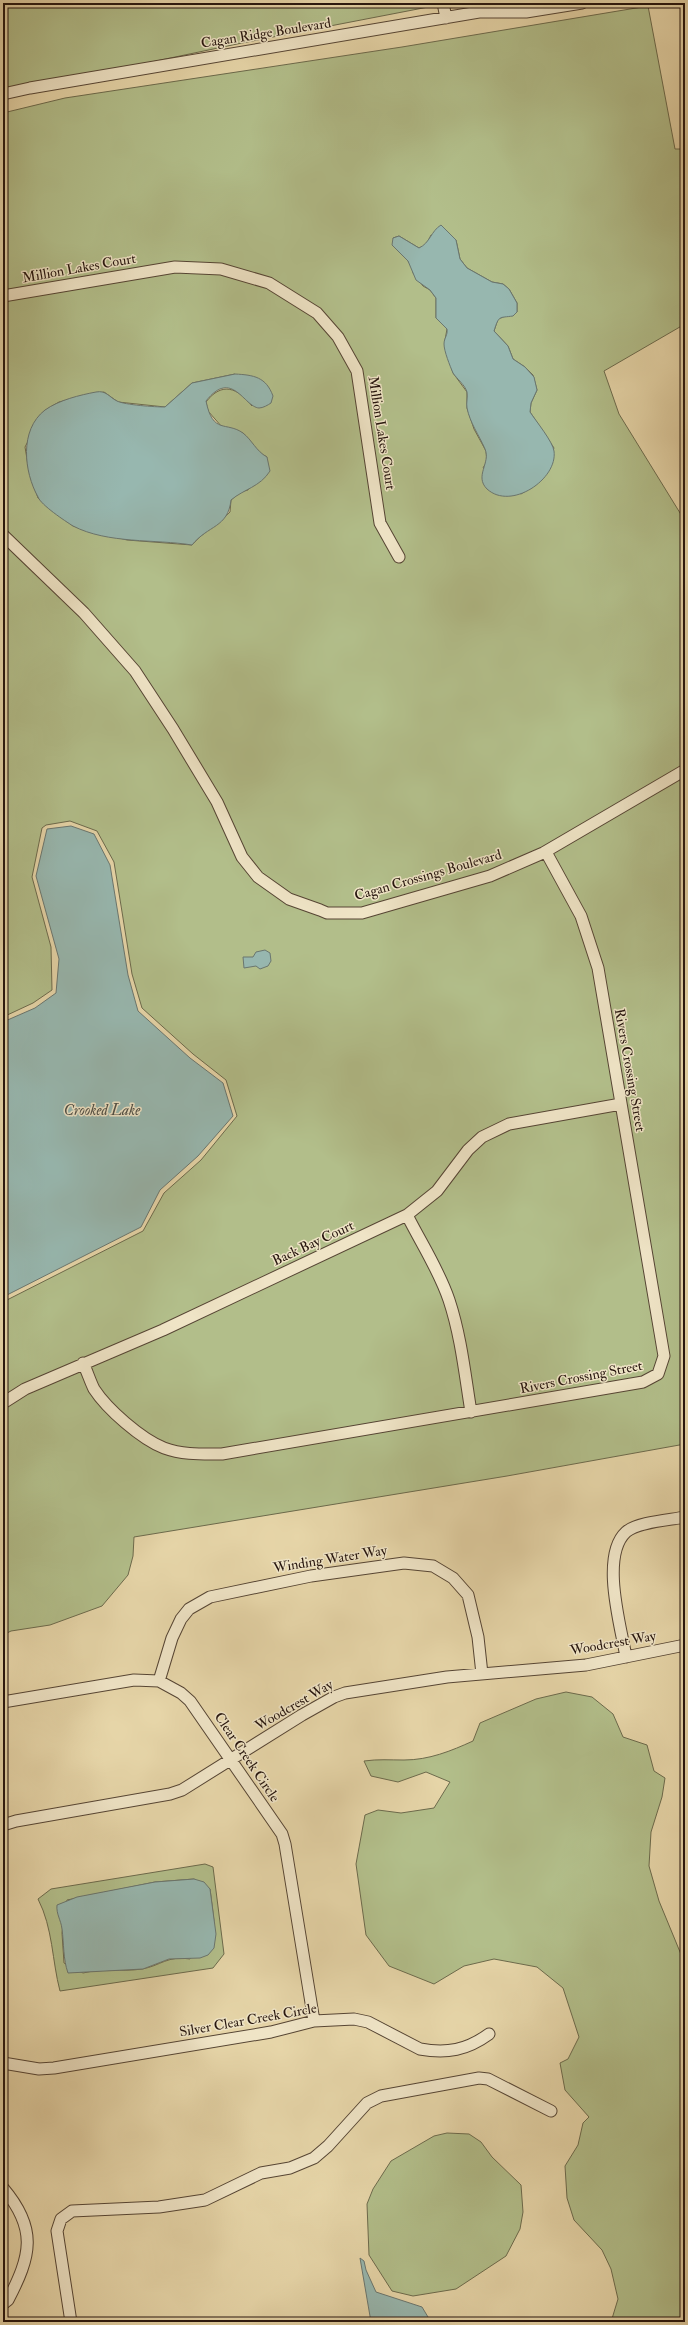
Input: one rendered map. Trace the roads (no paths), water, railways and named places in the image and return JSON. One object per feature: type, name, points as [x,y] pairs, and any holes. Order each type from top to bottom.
[{"type":"street","points":[[443,3],[446,18]]},
{"type":"street","points":[[479,12],[508,3]]},
{"type":"street","name":"Cagan Ridge Boulevard","points":[[3,94],[38,86],[479,12],[526,12],[582,3]]},
{"type":"street","name":"Million Lakes Court","points":[[3,296],[175,266],[221,269],[269,283],[317,313],[338,337],[357,371],[380,523],[399,556]]},
{"type":"street","name":"Cagan Crossings Boulevard","points":[[3,535],[19,548],[84,613],[134,672],[173,729],[217,802],[242,857],[258,877],[289,899],[327,913],[362,913],[490,876],[546,852],[685,770]]},
{"type":"street","name":"Rivers Crossing Street","points":[[83,1363],[95,1389],[122,1418],[142,1435],[164,1448],[193,1454],[222,1454],[471,1412],[643,1382],[658,1374],[664,1356],[598,968],[581,916],[546,852]]},
{"type":"street","name":"Back Bay Court","points":[[3,1403],[26,1389],[234,1297],[407,1215],[437,1191],[468,1150],[482,1138],[509,1124],[621,1104]]},
{"type":"street","points":[[407,1215],[440,1278],[449,1300],[456,1323],[471,1412]]},
{"type":"street","points":[[626,1657],[612,1574],[617,1547],[621,1538],[630,1529],[685,1517]]},
{"type":"street","name":"Winding Water Way","points":[[159,1681],[172,1638],[181,1619],[192,1606],[210,1597],[311,1576],[404,1563],[423,1564],[438,1568],[453,1578],[468,1594],[478,1637],[482,1674]]},
{"type":"street","name":"Woodcrest Way","points":[[3,1825],[16,1821],[170,1794],[182,1790],[334,1697],[375,1688],[482,1674],[542,1670],[626,1657],[685,1645]]},
{"type":"street","name":"Clear Creek Circle","points":[[3,1702],[134,1680],[159,1681],[181,1693],[190,1701],[282,1834],[285,1844],[314,2021]]},
{"type":"street","name":"Silver Clear Creek Circle","points":[[3,2063],[31,2068],[54,2068],[270,2032],[314,2021],[354,2019],[368,2022],[415,2047],[426,2050],[462,2049],[473,2045],[489,2034]]},
{"type":"street","points":[[71,2322],[57,2231],[61,2220],[72,2211],[159,2207],[205,2200],[261,2173],[290,2168],[314,2158],[328,2146],[367,2103],[381,2096],[479,2078],[488,2079],[551,2111]]},
{"type":"street","points":[[3,2188],[21,2213],[27,2237],[24,2266],[8,2300],[3,2304]]},
{"type":"water","points":[[441,225],[456,240],[460,259],[467,268],[492,282],[503,284],[509,289],[517,303],[517,312],[513,316],[500,318],[494,331],[508,346],[513,359],[525,367],[534,377],[537,390],[531,403],[530,412],[548,437],[554,451],[553,462],[549,472],[531,489],[520,494],[508,496],[497,495],[487,489],[483,484],[482,474],[486,459],[485,449],[468,413],[466,389],[453,373],[447,358],[444,344],[447,329],[436,318],[436,298],[430,290],[416,280],[408,261],[392,245],[393,238],[399,236],[419,248],[426,243],[435,230]]},
{"type":"water","points":[[235,374],[254,376],[263,381],[273,396],[271,403],[259,408],[253,406],[230,388],[223,388],[215,392],[206,401],[209,412],[212,419],[216,423],[243,433],[260,452],[267,457],[270,471],[262,481],[231,500],[226,516],[222,521],[204,533],[192,545],[132,540],[101,536],[87,532],[73,526],[48,508],[38,497],[30,476],[26,452],[31,429],[37,418],[51,406],[70,398],[102,392],[117,401],[126,404],[165,407],[192,383]]},
{"type":"water","name":"Crooked Lake","points":[[71,826],[94,834],[110,865],[128,975],[138,1011],[190,1058],[223,1083],[233,1116],[198,1156],[160,1190],[141,1227],[3,1297],[3,1022],[35,1008],[56,993],[59,959],[36,876],[47,829]]},
{"type":"water","points":[[265,950],[270,953],[271,961],[268,966],[260,969],[256,966],[244,968],[243,957],[253,957],[256,952]]},
{"type":"water","points":[[194,1879],[204,1882],[210,1889],[216,1934],[214,1948],[208,1955],[200,1958],[169,1959],[143,1969],[68,1973],[64,1957],[62,1929],[57,1911],[57,1905],[77,1897],[155,1882]]},
{"type":"water","points":[[360,2258],[364,2261],[366,2270],[376,2292],[422,2307],[431,2322],[371,2322]]}]
